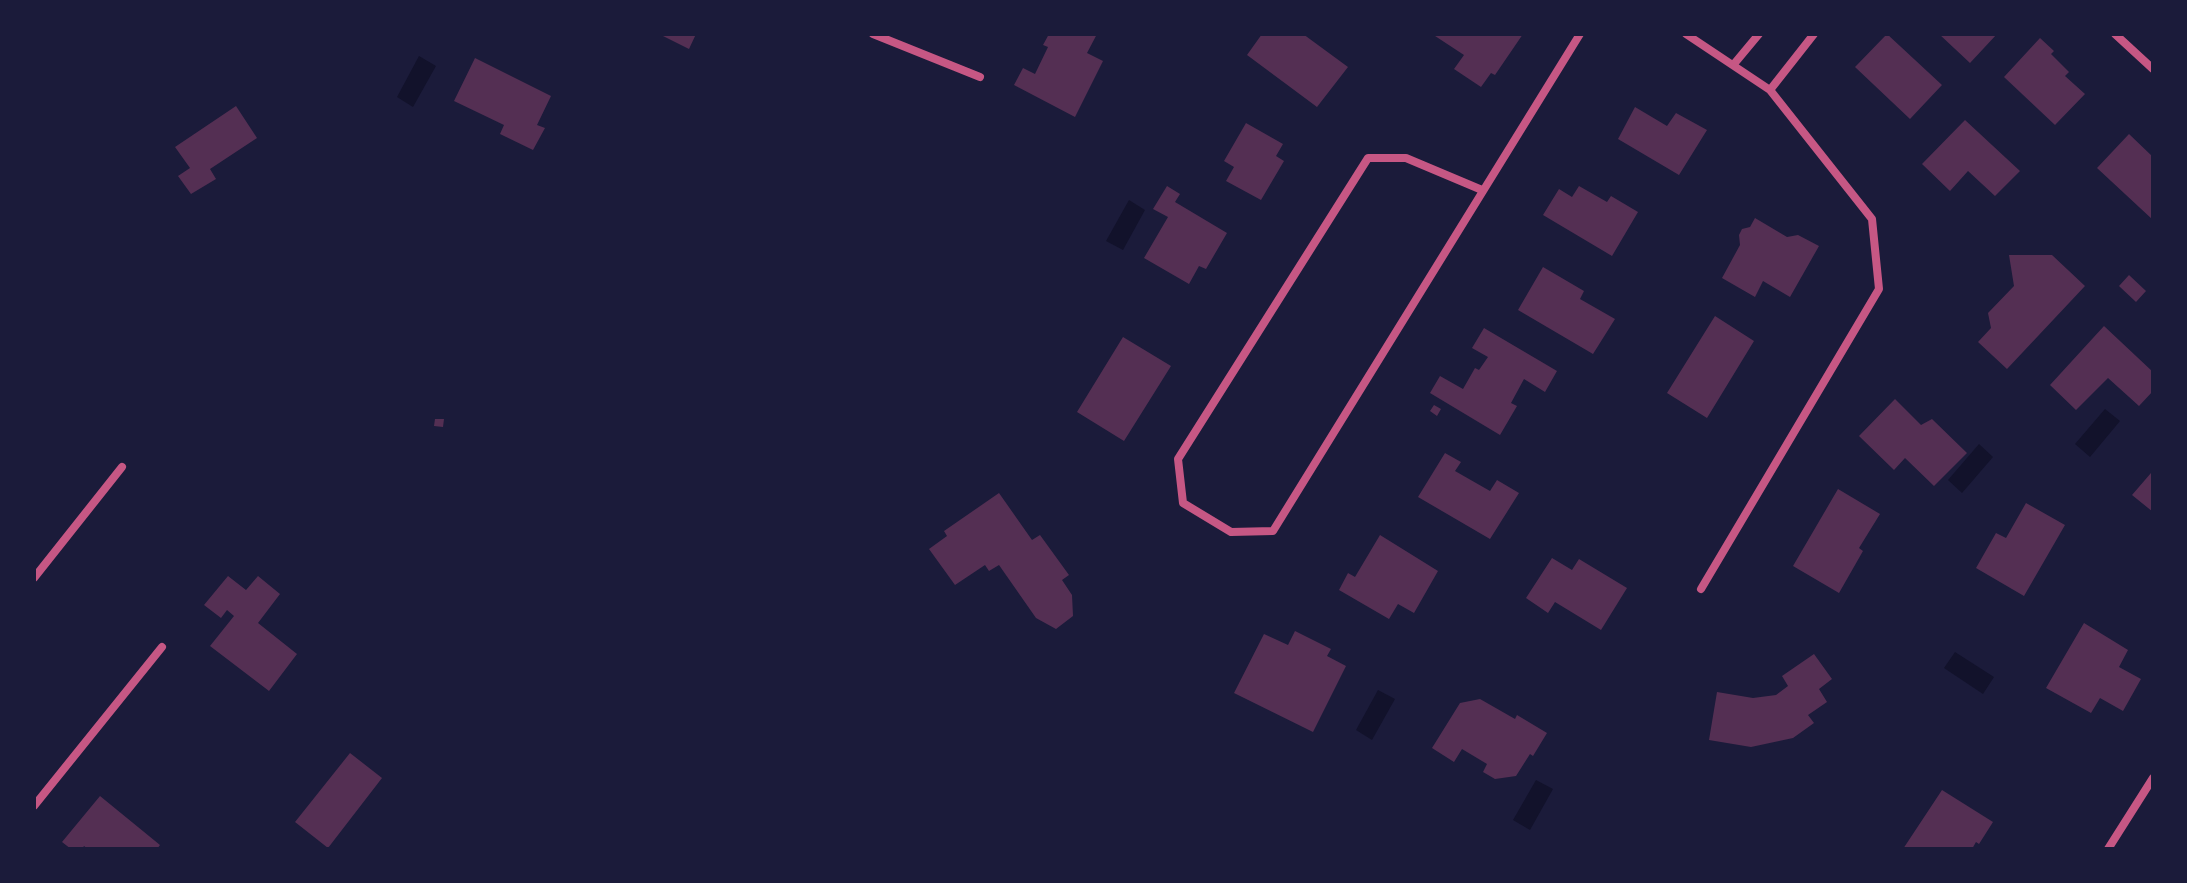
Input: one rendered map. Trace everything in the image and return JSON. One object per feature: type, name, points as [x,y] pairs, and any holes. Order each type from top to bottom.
[{"type":"street","points":[[873,34],[980,77]]},
{"type":"street","points":[[1482,190],[1406,158],[1368,158],[1178,459],[1183,503],[1231,532],[1273,531],[1580,34]]},
{"type":"street","points":[[1686,34],[1770,90],[1872,219],[1879,289],[1701,589]]},
{"type":"street","points":[[1734,64],[1759,34]]},
{"type":"street","points":[[1770,90],[1814,34]]},
{"type":"street","points":[[2115,34],[2153,69]]},
{"type":"street","points":[[34,578],[122,467]]},
{"type":"street","points":[[34,806],[162,647]]},
{"type":"street","points":[[2108,849],[2153,778]]},
{"type":"shaded area","points":[[419,56],[436,66],[413,107],[397,97]]},
{"type":"shaded area","points":[[1129,200],[1145,210],[1123,250],[1106,241]]},
{"type":"shaded area","points":[[2105,409],[2120,421],[2090,457],[2075,444]]},
{"type":"shaded area","points":[[1979,444],[1993,457],[1962,493],[1948,480]]},
{"type":"shaded area","points":[[1955,652],[1994,677],[1983,694],[1944,668]]},
{"type":"shaded area","points":[[1378,690],[1395,699],[1372,740],[1356,730]]},
{"type":"shaded area","points":[[1536,780],[1553,789],[1530,830],[1513,820]]},
{"type":"building","points":[[659,34],[696,34],[689,49]]},
{"type":"building","points":[[1049,34],[1097,34],[1087,53],[1103,61],[1075,117],[1014,85],[1023,68],[1035,74],[1048,47],[1043,45]]},
{"type":"building","points":[[1262,34],[1303,34],[1348,67],[1317,107],[1247,55]]},
{"type":"building","points":[[1432,34],[1523,34],[1495,75],[1491,73],[1481,87],[1454,69],[1464,55]]},
{"type":"building","points":[[1887,34],[1942,85],[1910,119],[1855,67]]},
{"type":"building","points":[[1939,34],[1997,34],[1970,63]]},
{"type":"building","points":[[2040,38],[2069,72],[2065,76],[2085,94],[2055,125],[2004,77]]},
{"type":"building","points":[[475,58],[551,96],[537,125],[545,128],[533,150],[500,134],[504,125],[454,101]]},
{"type":"building","points":[[236,106],[257,138],[210,169],[216,179],[191,194],[178,176],[190,168],[175,147]]},
{"type":"building","points":[[1635,107],[1667,126],[1676,113],[1707,130],[1679,175],[1618,139]]},
{"type":"building","points":[[1965,120],[2020,171],[1995,196],[1968,171],[1950,191],[1922,164]]},
{"type":"building","points":[[1246,123],[1283,144],[1276,156],[1284,161],[1261,200],[1226,181],[1234,167],[1224,161]]},
{"type":"building","points":[[2129,134],[2153,157],[2153,220],[2097,168]]},
{"type":"building","points":[[1167,186],[1180,194],[1175,202],[1227,233],[1206,269],[1199,266],[1189,284],[1144,258],[1168,217],[1153,209]]},
{"type":"building","points":[[1579,186],[1607,202],[1611,196],[1638,212],[1612,256],[1543,215],[1559,189],[1572,197]]},
{"type":"building","points":[[1755,218],[1787,237],[1798,235],[1819,246],[1790,297],[1763,281],[1755,297],[1722,278],[1740,245],[1742,229],[1750,227]]},
{"type":"building","points":[[2009,255],[2052,255],[2085,286],[2007,369],[1978,342],[1991,328],[1988,313],[2014,286]]},
{"type":"building","points":[[1543,267],[1584,291],[1580,299],[1615,319],[1593,354],[1518,310]]},
{"type":"building","points":[[2129,275],[2146,291],[2136,302],[2119,286]]},
{"type":"building","points":[[1715,316],[1754,341],[1707,418],[1667,393]]},
{"type":"building","points":[[2104,326],[2153,372],[2153,391],[2139,406],[2108,378],[2076,410],[2050,385]]},
{"type":"building","points":[[1484,328],[1557,371],[1545,392],[1524,379],[1511,403],[1517,406],[1500,435],[1430,393],[1440,376],[1463,389],[1475,368],[1479,370],[1488,357],[1472,348]]},
{"type":"building","points":[[1123,337],[1171,366],[1124,441],[1077,412]]},
{"type":"building","points":[[1895,399],[1921,425],[1932,419],[1967,453],[1934,486],[1905,458],[1894,470],[1859,436]]},
{"type":"building","points":[[1434,405],[1441,409],[1437,416],[1430,411]]},
{"type":"building","points":[[435,419],[444,419],[443,427],[434,426]]},
{"type":"building","points":[[1445,453],[1461,462],[1455,471],[1490,491],[1497,480],[1519,493],[1490,539],[1418,497]]},
{"type":"building","points":[[2151,473],[2153,475],[2153,512],[2132,495]]},
{"type":"building","points":[[1838,489],[1880,514],[1859,548],[1863,551],[1839,593],[1793,566]]},
{"type":"building","points":[[999,493],[1032,540],[1040,535],[1069,575],[1062,580],[1072,595],[1073,616],[1056,629],[1036,618],[999,565],[989,571],[985,565],[955,585],[929,549],[947,536],[944,531]]},
{"type":"building","points":[[2026,503],[2065,525],[2024,596],[1976,568],[1996,533],[2006,538]]},
{"type":"building","points":[[1380,535],[1438,571],[1414,613],[1398,604],[1389,619],[1339,590],[1348,573],[1355,577]]},
{"type":"building","points":[[1552,558],[1572,570],[1579,559],[1627,588],[1601,630],[1555,602],[1548,613],[1526,598]]},
{"type":"building","points":[[228,576],[246,590],[258,576],[280,594],[258,623],[297,654],[269,691],[210,646],[234,616],[227,610],[221,618],[204,605]]},
{"type":"building","points":[[2084,623],[2128,650],[2119,667],[2141,679],[2123,711],[2100,698],[2091,713],[2046,688]]},
{"type":"building","points":[[1295,631],[1331,649],[1327,656],[1346,666],[1313,732],[1234,693],[1264,634],[1288,645]]},
{"type":"building","points":[[1814,654],[1832,679],[1819,689],[1827,702],[1808,715],[1814,723],[1793,738],[1751,747],[1709,740],[1717,692],[1753,698],[1776,695],[1788,686],[1782,676]]},
{"type":"building","points":[[1480,699],[1515,719],[1517,715],[1547,733],[1516,776],[1495,779],[1483,772],[1487,764],[1462,749],[1454,762],[1432,748],[1460,703]]},
{"type":"building","points":[[350,753],[382,778],[328,848],[295,822]]},
{"type":"building","points":[[1942,790],[1993,822],[1979,844],[1976,842],[1972,849],[1903,849]]},
{"type":"building","points":[[100,796],[160,845],[157,849],[88,849],[84,846],[82,849],[71,849],[62,842]]}]
